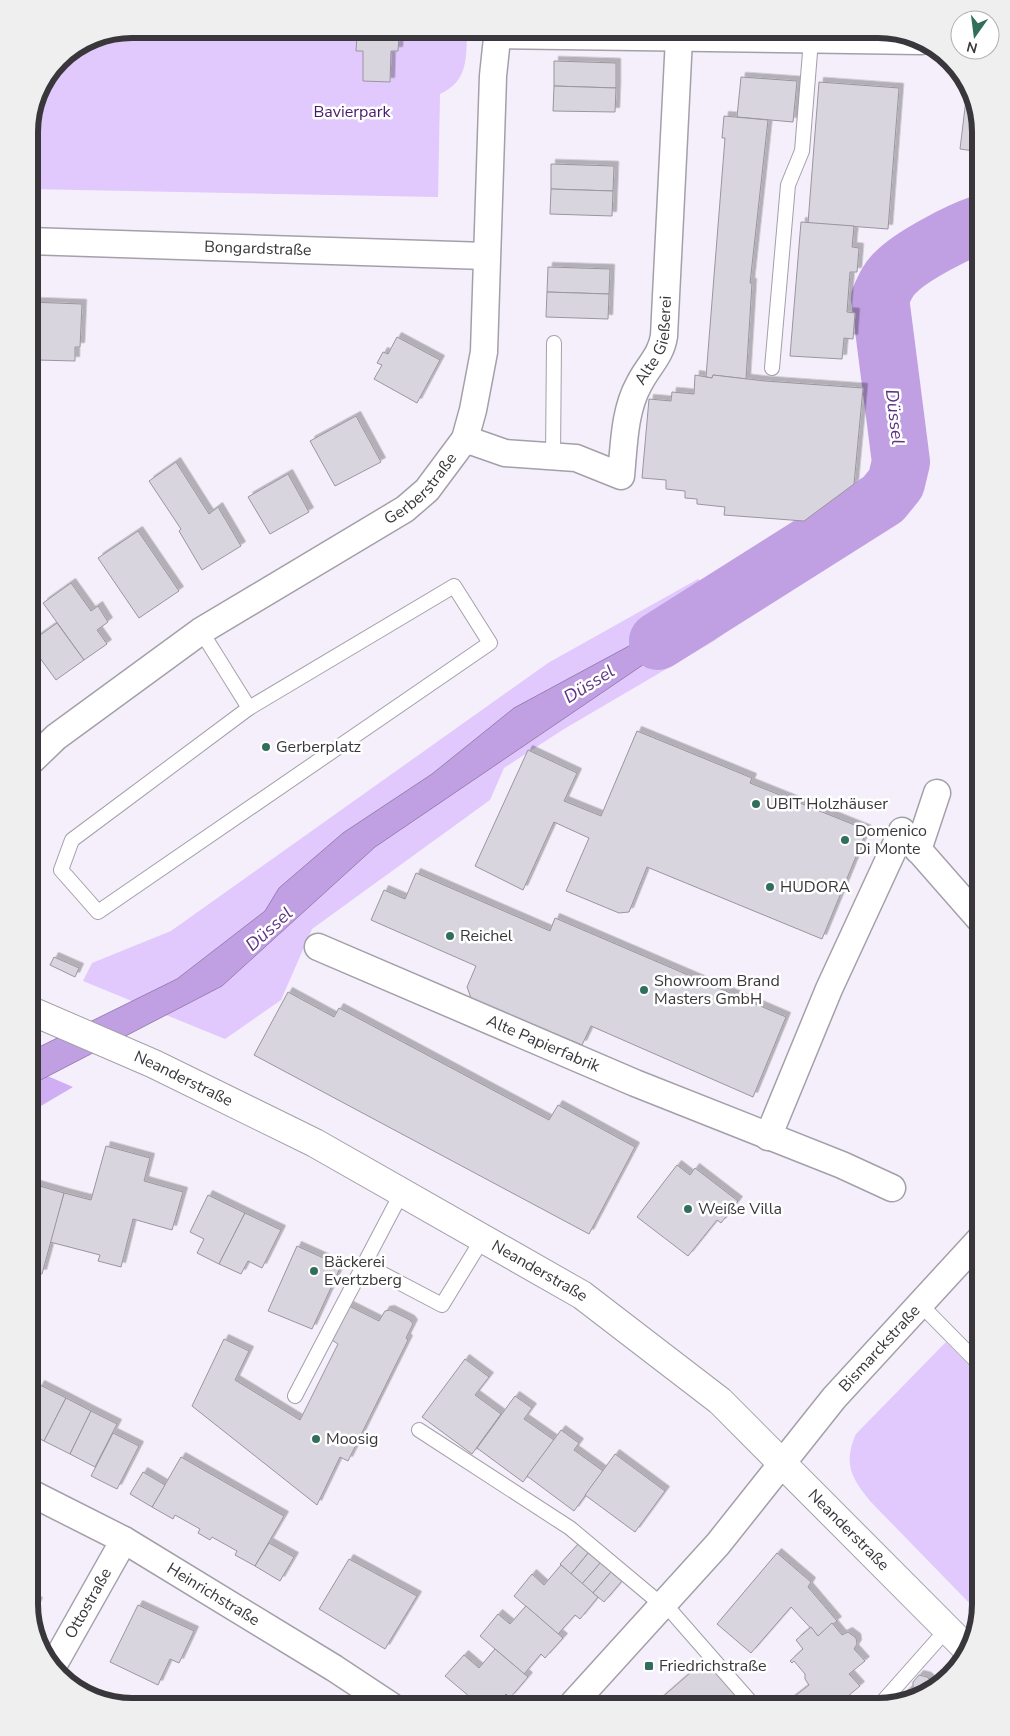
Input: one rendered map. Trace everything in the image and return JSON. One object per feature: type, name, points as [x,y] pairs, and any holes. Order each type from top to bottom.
[{"type":"main road","name":"Neanderstraße","points":[[38,1014],[154,1064],[316,1143],[582,1295],[720,1401],[963,1645]]},
{"type":"street","name":"Gerberstraße","points":[[38,754],[56,737],[201,632],[405,509],[427,490],[465,440],[484,352],[493,76],[496,38]]},
{"type":"street","points":[[679,38],[904,41]]},
{"type":"street","name":"Alte Gießerei","points":[[465,440],[505,453],[576,458],[621,476],[630,405],[639,383],[662,348],[679,38]]},
{"type":"street","name":"Bongardstraße","points":[[38,241],[382,251],[486,256]]},
{"type":"street","points":[[768,1137],[829,989],[937,792]]},
{"type":"street","points":[[910,841],[972,911]]},
{"type":"street","name":"Alte Papierfabrik","points":[[318,947],[635,1083],[892,1188]]},
{"type":"street","name":"Bismarckstraße","points":[[782,1463],[834,1398],[972,1248]]},
{"type":"street","points":[[578,1698],[718,1544],[782,1463]]},
{"type":"street","name":"Heinrichstraße","points":[[38,1497],[124,1540],[334,1668],[379,1698]]},
{"type":"street","name":"Ottostraße","points":[[56,1661],[124,1540]]},
{"type":"lane","points":[[772,368],[788,185],[802,152],[811,40]]},
{"type":"lane","points":[[553,457],[554,343]]},
{"type":"lane","points":[[454,586],[490,643],[98,912],[61,870],[72,840],[249,708],[454,586]]},
{"type":"lane","points":[[201,632],[249,708]]},
{"type":"lane","points":[[295,1396],[402,1192]]},
{"type":"lane","points":[[364,1264],[442,1305],[483,1238]]},
{"type":"lane","points":[[921,1305],[972,1357]]},
{"type":"lane","points":[[419,1430],[570,1528],[663,1604],[747,1698]]},
{"type":"lane","points":[[886,1698],[948,1628]]},
{"type":"green space","name":"Bavierpark","points":[[467,38],[466,58],[461,75],[449,89],[440,94],[438,197],[38,189],[38,119],[47,90],[61,69],[84,50],[113,39]]},
{"type":"green space","points":[[698,579],[742,620],[714,641],[564,729],[504,768],[490,800],[312,929],[281,1000],[225,1039],[83,981],[92,963],[171,931],[548,663]]},
{"type":"green space","points":[[946,1342],[972,1369],[972,1606],[870,1501],[858,1485],[851,1470],[850,1462],[850,1453],[856,1434]]},
{"type":"shaded area","points":[[38,1072],[73,1087],[38,1108]]},
{"type":"water","points":[[717,589],[731,605],[375,847],[222,986],[38,1081],[38,1048],[177,979],[265,911],[279,888],[343,833],[432,774],[514,708],[629,646]]},
{"type":"building","points":[[357,38],[399,38],[398,51],[391,51],[390,82],[363,81],[363,51],[356,51]]},
{"type":"building","points":[[554,61],[616,63],[616,88],[554,86]]},
{"type":"building","points":[[741,77],[797,81],[793,122],[737,117]]},
{"type":"building","points":[[819,82],[899,88],[888,229],[808,223]]},
{"type":"building","points":[[554,86],[616,88],[615,112],[553,111]]},
{"type":"building","points":[[966,97],[971,113],[972,151],[960,149]]},
{"type":"building","points":[[724,116],[768,120],[750,283],[752,283],[746,379],[713,375],[712,378],[706,377],[725,138],[722,138]]},
{"type":"building","points":[[551,164],[614,166],[613,191],[551,189]]},
{"type":"building","points":[[551,189],[613,191],[612,216],[550,214]]},
{"type":"building","points":[[801,222],[854,226],[852,247],[859,248],[857,272],[850,272],[847,312],[855,313],[853,339],[844,338],[842,359],[790,356]]},
{"type":"building","points":[[548,267],[610,269],[609,294],[547,292]]},
{"type":"building","points":[[547,292],[609,294],[608,319],[546,317]]},
{"type":"building","points":[[38,302],[82,304],[80,347],[75,347],[75,361],[38,360]]},
{"type":"building","points":[[397,337],[440,360],[417,403],[374,379],[382,365],[377,363],[383,352],[388,354]]},
{"type":"building","points":[[695,375],[712,378],[713,375],[863,388],[854,484],[804,521],[724,515],[725,507],[697,504],[697,499],[685,498],[685,491],[666,489],[666,480],[642,478],[649,399],[671,401],[672,392],[694,394]]},
{"type":"building","points":[[356,416],[381,462],[335,486],[310,441]]},
{"type":"building","points":[[176,462],[209,514],[218,507],[241,546],[202,570],[179,531],[181,529],[149,481]]},
{"type":"building","points":[[288,474],[309,512],[270,534],[248,497]]},
{"type":"building","points":[[138,531],[179,591],[139,618],[98,558]]},
{"type":"building","points":[[71,583],[91,611],[98,606],[108,622],[97,630],[107,644],[84,660],[43,603]]},
{"type":"building","points":[[57,623],[84,660],[56,680],[38,655],[38,637]]},
{"type":"building","points":[[637,731],[752,778],[750,783],[867,830],[822,939],[647,867],[629,912],[619,913],[566,891],[589,838],[554,822],[523,890],[475,866],[528,750],[577,773],[564,801],[601,816]]},
{"type":"building","points":[[416,873],[550,931],[555,918],[786,1017],[753,1097],[591,1026],[582,1045],[471,998],[467,987],[476,966],[371,920],[384,890],[405,899]]},
{"type":"building","points":[[54,957],[79,968],[75,977],[50,965]]},
{"type":"building","points":[[288,992],[334,1017],[339,1008],[549,1120],[558,1105],[635,1147],[589,1234],[254,1055]]},
{"type":"building","points":[[106,1146],[150,1158],[144,1181],[183,1192],[172,1230],[133,1219],[121,1267],[98,1261],[100,1255],[50,1242],[64,1193],[91,1200]]},
{"type":"building","name":"Weiße Villa","points":[[677,1165],[690,1175],[695,1168],[738,1201],[721,1223],[717,1220],[688,1256],[637,1217]]},
{"type":"building","points":[[38,1186],[64,1193],[42,1274],[38,1273]]},
{"type":"building","points":[[208,1195],[245,1213],[219,1264],[197,1253],[204,1239],[190,1232]]},
{"type":"building","points":[[245,1213],[281,1230],[262,1268],[248,1261],[241,1274],[219,1264]]},
{"type":"building","points":[[297,1246],[341,1266],[312,1329],[268,1311]]},
{"type":"building","points":[[349,1306],[379,1321],[385,1311],[390,1310],[410,1320],[413,1324],[406,1338],[408,1340],[348,1461],[340,1457],[317,1505],[192,1406],[224,1339],[249,1351],[235,1380],[300,1420],[338,1344],[332,1340]]},
{"type":"building","points":[[465,1359],[489,1377],[475,1395],[501,1414],[472,1454],[422,1417]]},
{"type":"building","points":[[40,1385],[66,1398],[44,1441],[38,1438],[38,1389]]},
{"type":"building","points":[[515,1396],[532,1408],[524,1419],[554,1440],[523,1482],[477,1448]]},
{"type":"building","points":[[66,1398],[91,1411],[70,1454],[44,1441]]},
{"type":"building","points":[[91,1411],[117,1424],[95,1467],[70,1454]]},
{"type":"building","points":[[561,1430],[579,1443],[574,1450],[603,1471],[574,1511],[527,1476]]},
{"type":"building","points":[[113,1433],[139,1446],[117,1489],[91,1476]]},
{"type":"building","points":[[615,1454],[665,1491],[635,1532],[585,1495]]},
{"type":"building","points":[[181,1457],[284,1516],[255,1566],[235,1555],[237,1551],[212,1537],[210,1540],[198,1533],[200,1529],[175,1515],[173,1519],[152,1507]]},
{"type":"building","points":[[143,1472],[165,1485],[152,1507],[130,1494]]},
{"type":"building","points":[[269,1543],[294,1557],[280,1581],[255,1566]]},
{"type":"building","points":[[579,1543],[589,1552],[571,1574],[560,1564]]},
{"type":"building","points":[[589,1552],[601,1562],[582,1584],[571,1574]]},
{"type":"building","points":[[777,1553],[811,1582],[808,1587],[837,1621],[818,1636],[791,1607],[751,1653],[717,1624]]},
{"type":"building","points":[[349,1559],[417,1596],[385,1649],[319,1609]]},
{"type":"building","points":[[601,1562],[611,1572],[593,1593],[582,1584]]},
{"type":"building","points":[[561,1565],[598,1597],[580,1619],[575,1615],[558,1634],[514,1596],[532,1574],[544,1585]]},
{"type":"building","points":[[611,1572],[622,1581],[604,1602],[593,1593]]},
{"type":"building","points":[[138,1605],[194,1631],[179,1663],[170,1659],[158,1685],[110,1662]]},
{"type":"building","points":[[526,1606],[563,1638],[545,1658],[541,1654],[524,1674],[480,1636],[498,1614],[510,1624]]},
{"type":"building","points":[[832,1623],[842,1635],[848,1632],[856,1638],[857,1644],[854,1649],[865,1661],[849,1674],[860,1686],[846,1698],[792,1698],[809,1685],[805,1679],[805,1674],[794,1661],[792,1663],[790,1661],[803,1649],[796,1640],[811,1627],[818,1636]]},
{"type":"building","points":[[495,1649],[528,1677],[510,1698],[506,1694],[503,1698],[471,1698],[445,1676],[464,1655],[479,1668]]},
{"type":"building","points":[[705,1660],[738,1698],[661,1698]]},
{"type":"building","points":[[919,1675],[927,1677],[932,1682],[915,1691],[913,1682]]},
{"type":"building","points":[[909,1689],[913,1692],[902,1696]]},
{"type":"waterway","name":"Düssel","points":[[658,641],[883,499],[896,483],[901,462],[880,298],[886,284],[896,272],[913,258],[972,227]]},
{"type":"place","name":"Gerberplatz","points":[[266,747]]},
{"type":"place","name":"UBIT Holzhäuser","points":[[756,804]]},
{"type":"place","name":"Domenico Di Monte","points":[[845,840]]},
{"type":"place","name":"HUDORA","points":[[770,887]]},
{"type":"place","name":"Reichel","points":[[450,936]]},
{"type":"place","name":"Showroom Brand Masters GmbH","points":[[644,990]]},
{"type":"place","name":"Weiße Villa","points":[[688,1209]]},
{"type":"place","name":"Bäckerei Evertzberg","points":[[314,1271]]},
{"type":"place","name":"Moosig","points":[[316,1439]]},
{"type":"place","name":"Friedrichstraße","points":[[649,1666]]}]
